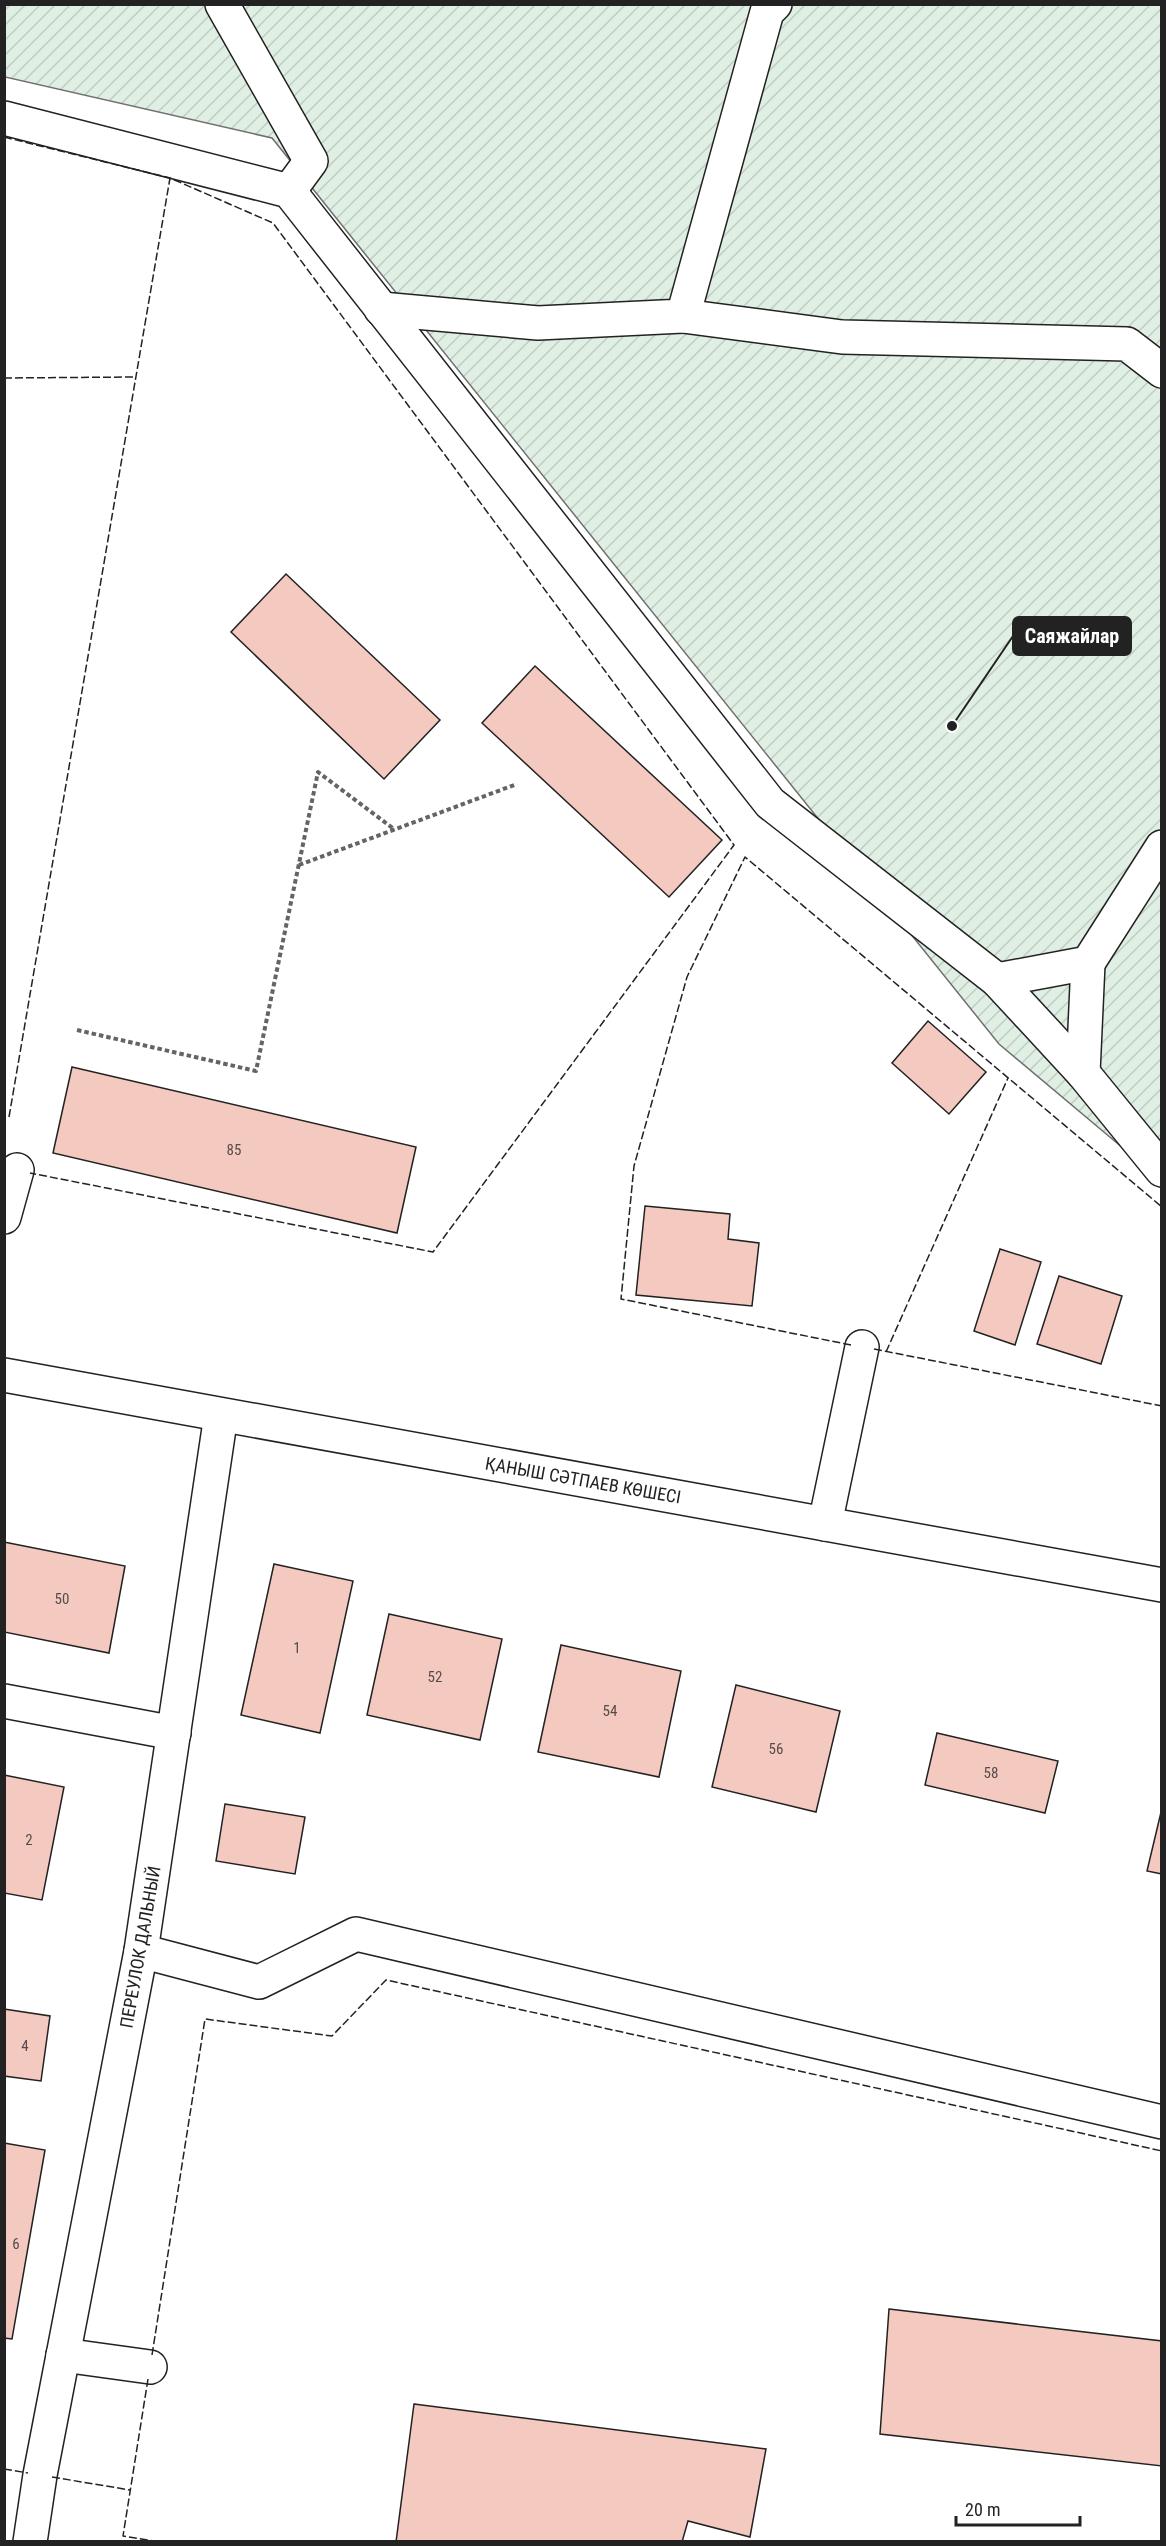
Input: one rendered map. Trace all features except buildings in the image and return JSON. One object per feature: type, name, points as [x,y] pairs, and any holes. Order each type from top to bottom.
[{"type":"street","points":[[222,4],[311,161],[289,191]]},
{"type":"street","points":[[683,316],[767,12],[776,4]]},
{"type":"street","points":[[4,118],[289,191],[770,803],[997,980],[1083,1073],[1161,1170]]},
{"type":"street","points":[[381,309],[538,324],[683,316],[842,338],[1127,344],[1161,370]]},
{"type":"street","points":[[1083,1073],[1088,963],[1161,846]]},
{"type":"street","points":[[997,980],[1088,963]]},
{"type":"street","points":[[4,1217],[17,1170]]},
{"type":"street","points":[[825,1524],[862,1347]]},
{"type":"street","name":"ҚАНЫШ СӘТПАЕВ КӨШЕСІ","points":[[4,1375],[1161,1585]]},
{"type":"street","name":"ПЕРЕУЛОК ДАЛЬНЫЙ","points":[[30,2541],[40,2475],[141,1951],[221,1415]]},
{"type":"street","points":[[4,1701],[174,1733]]},
{"type":"street","points":[[141,1951],[259,1982],[356,1934],[1161,2122]]},
{"type":"street","points":[[63,2355],[150,2367]]},
{"type":"path","points":[[76,1030],[256,1071],[318,772],[394,829]]},
{"type":"path","points":[[298,865],[517,784]]},
{"type":"green space","points":[[5,5],[1161,5],[1161,1180],[999,1044],[272,138],[5,77]]},
{"type":"fence","points":[[4,137],[170,178]]},
{"type":"fence","points":[[9,1117],[170,178],[273,223],[734,845],[433,1252],[30,1173]]},
{"type":"fence","points":[[4,378],[136,377]]},
{"type":"fence","points":[[851,1345],[621,1299],[634,1166],[687,977],[745,857],[1162,1207]]},
{"type":"fence","points":[[886,1352],[1008,1078]]},
{"type":"fence","points":[[874,1349],[1162,1406]]},
{"type":"fence","points":[[152,2355],[205,2019],[332,2036],[386,1980],[1162,2151]]},
{"type":"fence","points":[[148,2379],[123,2536],[159,2542]]},
{"type":"fence","points":[[4,2469],[28,2473]]},
{"type":"fence","points":[[52,2477],[130,2490]]},
{"type":"place","name":"Саяжайлар","points":[[952,726]]}]
